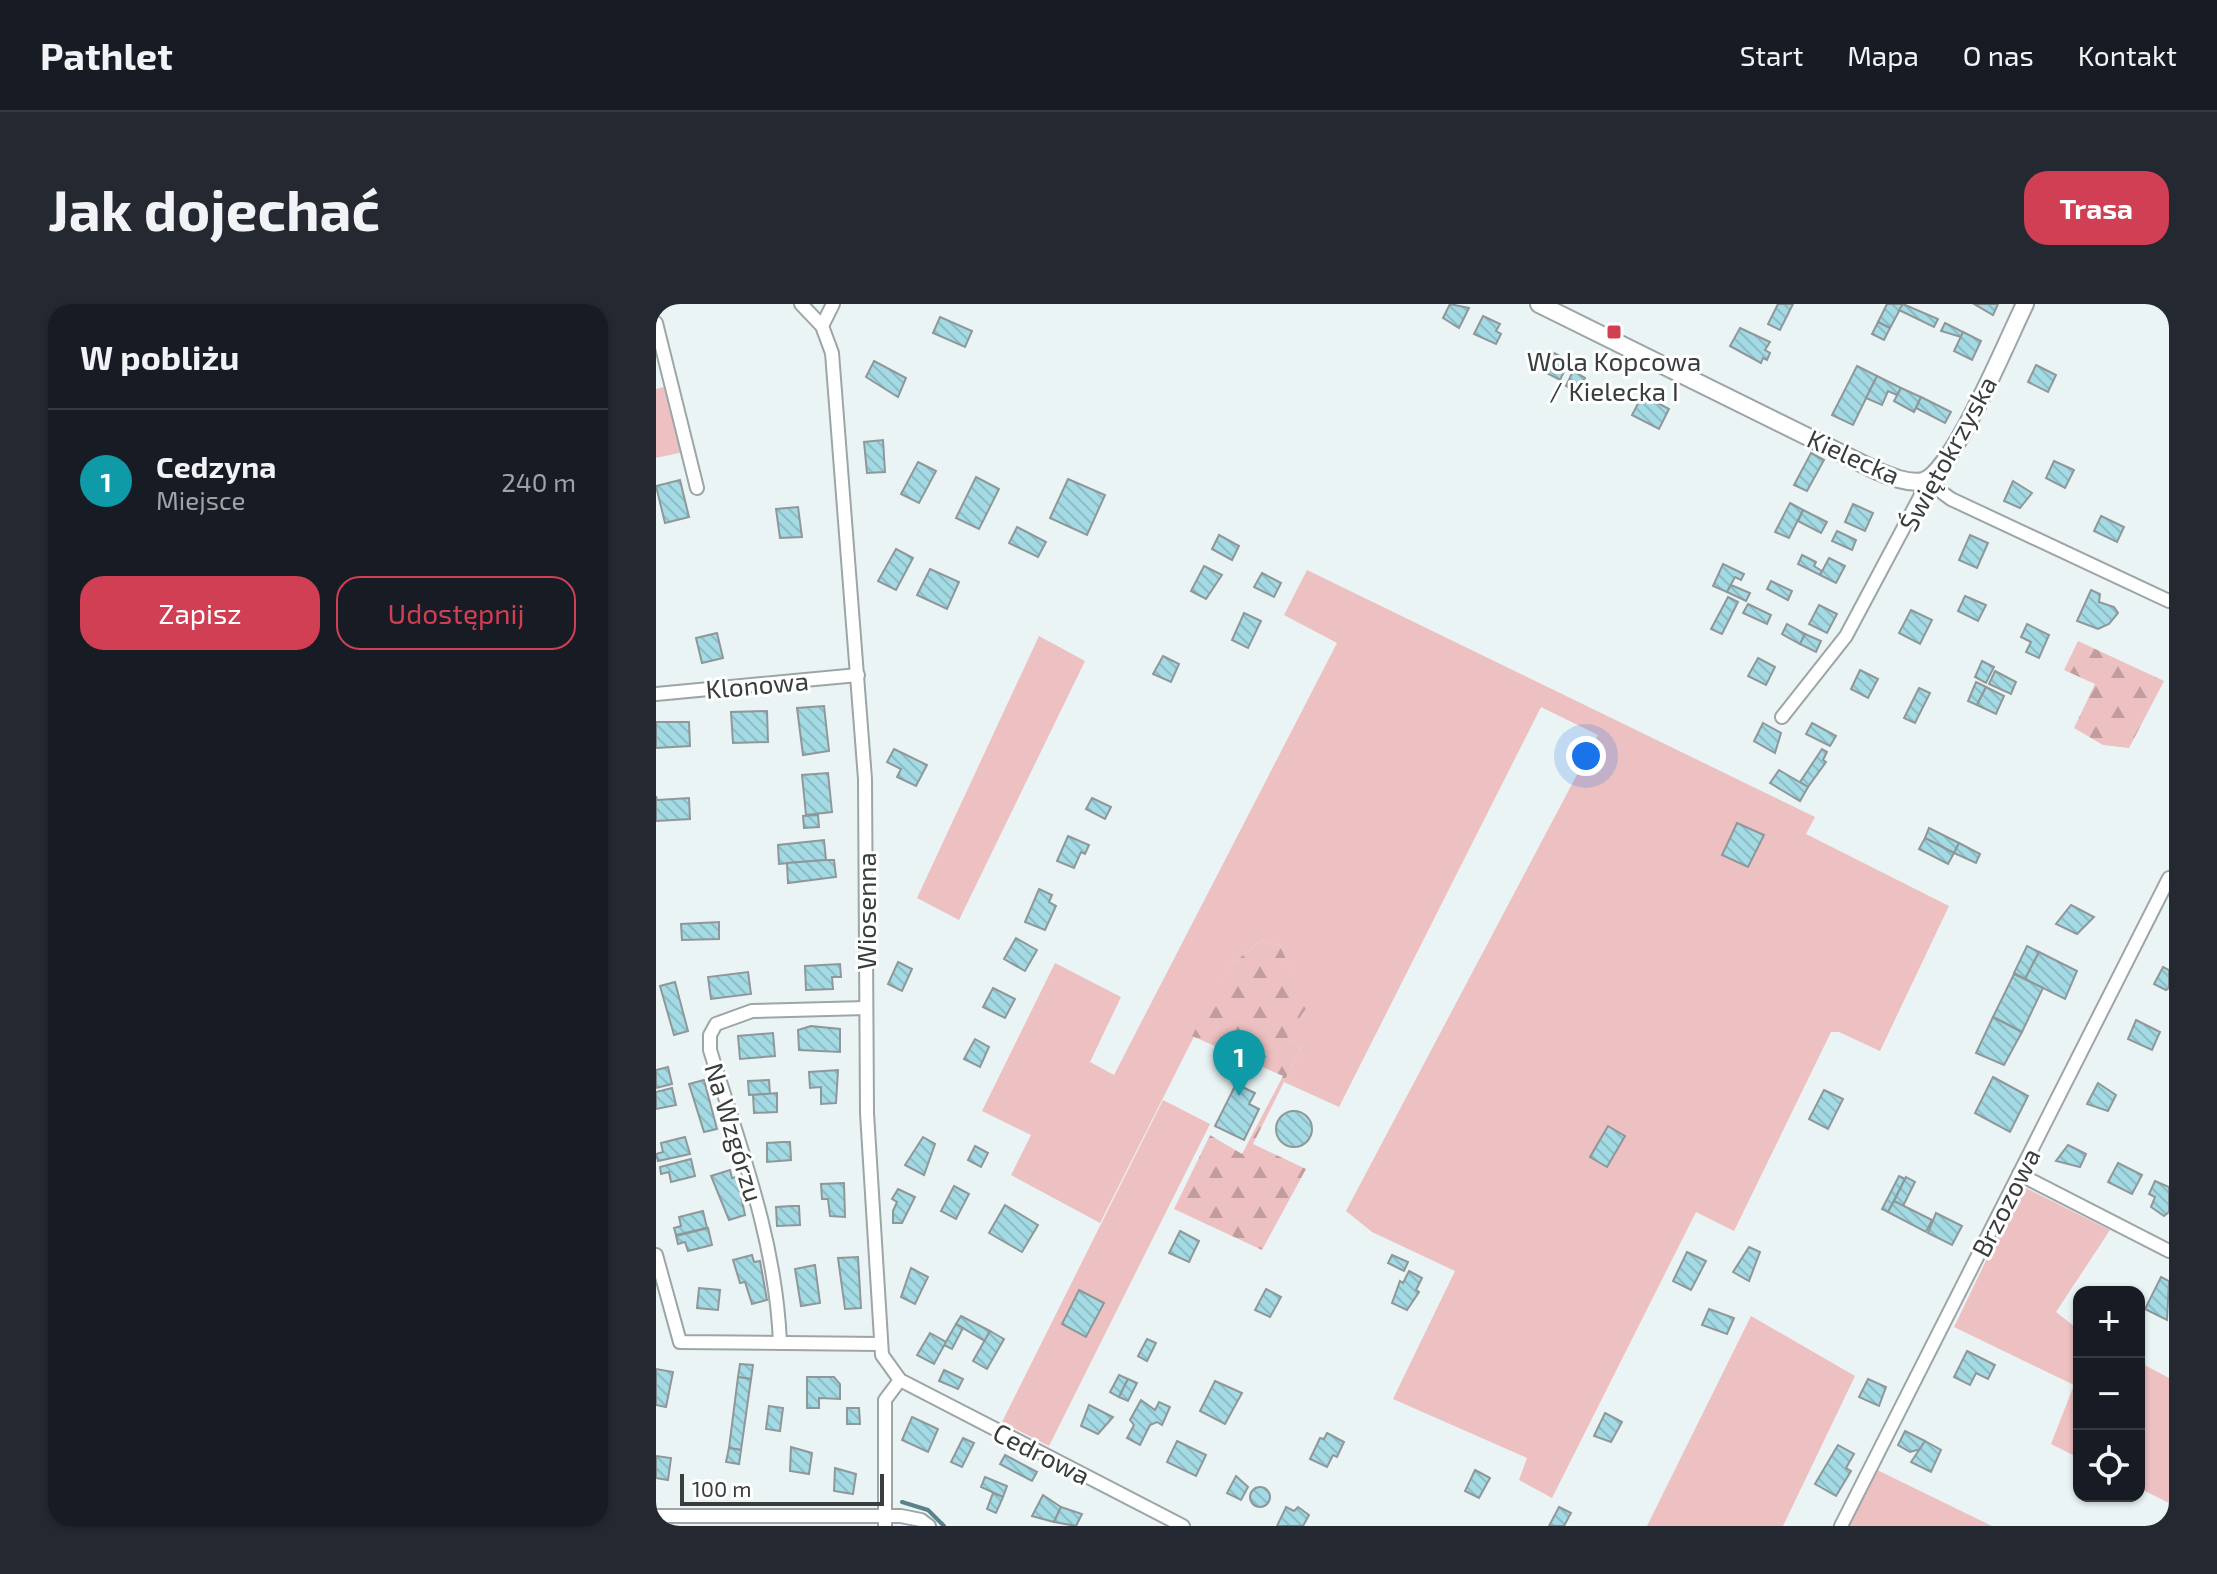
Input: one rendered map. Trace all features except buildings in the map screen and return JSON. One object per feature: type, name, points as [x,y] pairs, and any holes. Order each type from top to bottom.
[{"type":"street","name":"Wiosenna","points":[[801,304],[822,326],[832,353],[865,779],[867,1113],[880,1344],[887,1367],[900,1380]]},
{"type":"street","points":[[822,326],[833,304]]},
{"type":"street","name":"Kielecka","points":[[1539,304],[1875,470],[1898,479],[1925,480],[1951,499],[2169,601]]},
{"type":"street","name":"Świętokrzyska","points":[[1782,717],[1846,636],[1920,497],[1925,480],[1942,467],[1954,451],[2025,304]]},
{"type":"street","points":[[656,323],[697,488]]},
{"type":"street","name":"Klonowa","points":[[656,694],[858,675]]},
{"type":"street","name":"Brzozowa","points":[[1841,1526],[2169,878]]},
{"type":"street","name":"Na Wzgórzu","points":[[780,1343],[778,1292],[771,1257],[710,1050],[710,1035],[716,1024],[752,1011],[866,1008]]},
{"type":"street","points":[[2019,1174],[2169,1251]]},
{"type":"street","points":[[656,1255],[680,1342],[880,1344]]},
{"type":"street","points":[[885,1522],[885,1400],[900,1380]]},
{"type":"street","name":"Cedrowa","points":[[900,1380],[1183,1526]]},
{"type":"street","points":[[656,1516],[848,1522],[911,1518],[929,1526]]},
{"type":"green space","points":[[671,385],[688,451],[656,458],[656,389]]},
{"type":"green space","points":[[1307,570],[1815,817],[1806,834],[1949,906],[1880,1051],[1839,1032],[1831,1032],[1734,1231],[1696,1212],[1552,1498],[1519,1480],[1527,1458],[1393,1399],[1455,1271],[1372,1232],[1346,1211],[1598,735],[1541,707],[1339,1107],[1284,1082],[1301,1048],[1287,1036],[1294,977],[1280,946],[1261,940],[1229,967],[1100,1223],[1011,1175],[1031,1135],[982,1111],[1055,963],[1121,997],[1090,1062],[1114,1075],[1337,643],[1284,615]]},
{"type":"green space","points":[[1039,636],[1085,661],[959,920],[917,898]]},
{"type":"green space","points":[[2078,641],[2164,681],[2129,748],[2103,745],[2074,728],[2095,684],[2064,670]]},
{"type":"green space","points":[[1261,940],[1280,946],[1294,976],[1318,991],[1287,1036],[1301,1048],[1253,1144],[1306,1169],[1262,1250],[1174,1209],[1210,1135],[1242,1154],[1283,1076],[1192,1036],[1229,967]]},
{"type":"green space","points":[[1163,1100],[1210,1124],[1049,1446],[1002,1422]]},
{"type":"green space","points":[[2022,1186],[2110,1230],[2056,1312],[2073,1325],[2073,1385],[1954,1327]]},
{"type":"green space","points":[[1751,1316],[1855,1376],[1783,1526],[1647,1526]]},
{"type":"green space","points":[[2145,1365],[2169,1378],[2169,1503],[2145,1491]]},
{"type":"green space","points":[[2073,1388],[2073,1455],[2051,1444]]},
{"type":"green space","points":[[1871,1467],[1992,1526],[1847,1526]]},
{"type":"waterway","points":[[902,1502],[928,1510],[944,1526]]},
{"type":"place","name":"Wola Kopcowa / Kielecka I","points":[[1614,332]]},
{"type":"place","name":"Cedzyna","points":[[1239,1096]]}]
